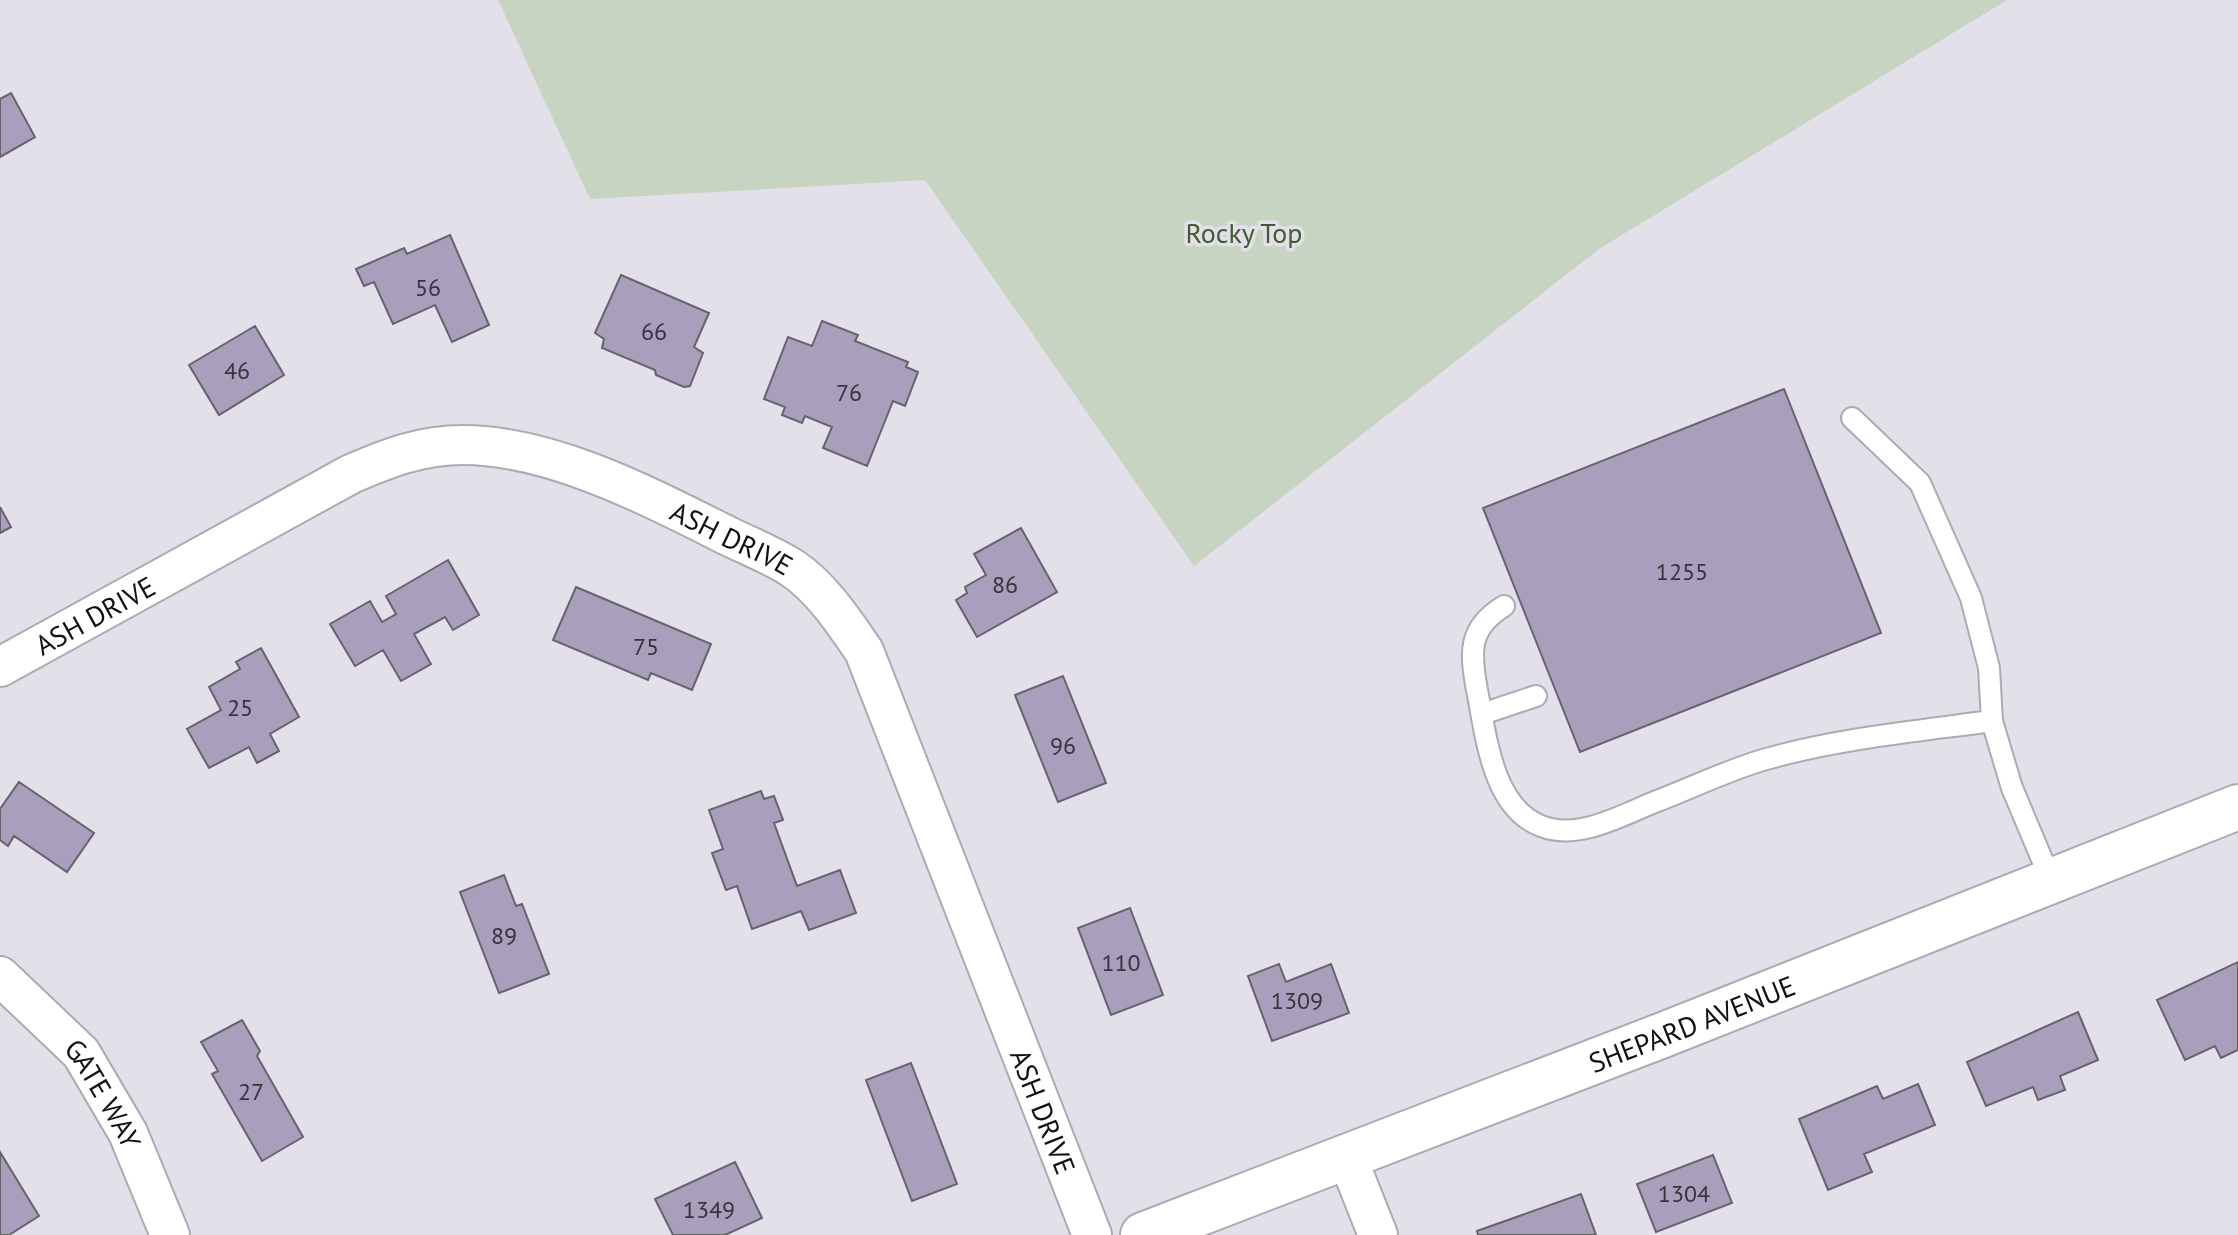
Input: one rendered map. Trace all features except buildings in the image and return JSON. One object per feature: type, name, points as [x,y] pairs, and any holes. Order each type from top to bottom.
[{"type":"main road","name":"SHEPARD AVENUE","points":[[1143,1235],[2052,883],[2238,807]]},
{"type":"street","name":"ASH DRIVE","points":[[0,667],[351,474],[406,451],[476,446],[518,450],[560,463],[697,520],[793,569],[838,613],[864,651],[1092,1235]]},
{"type":"street","name":"GATE WAY","points":[[0,976],[81,1053],[128,1133],[170,1235]]},
{"type":"street","points":[[1347,1157],[1378,1235]]},
{"type":"lane","points":[[1852,418],[1920,483],[1971,598],[1989,668],[1992,721],[2012,788],[2052,883]]},
{"type":"lane","points":[[1504,606],[1486,617],[1476,635],[1471,659],[1501,786],[1517,812],[1540,826],[1566,833],[1601,823],[1768,758],[1838,743],[1992,721]]},
{"type":"lane","points":[[1482,714],[1536,696]]},
{"type":"green space","name":"Rocky Top","points":[[498,0],[2007,0],[1599,249],[1194,566],[925,180],[590,199]]}]
